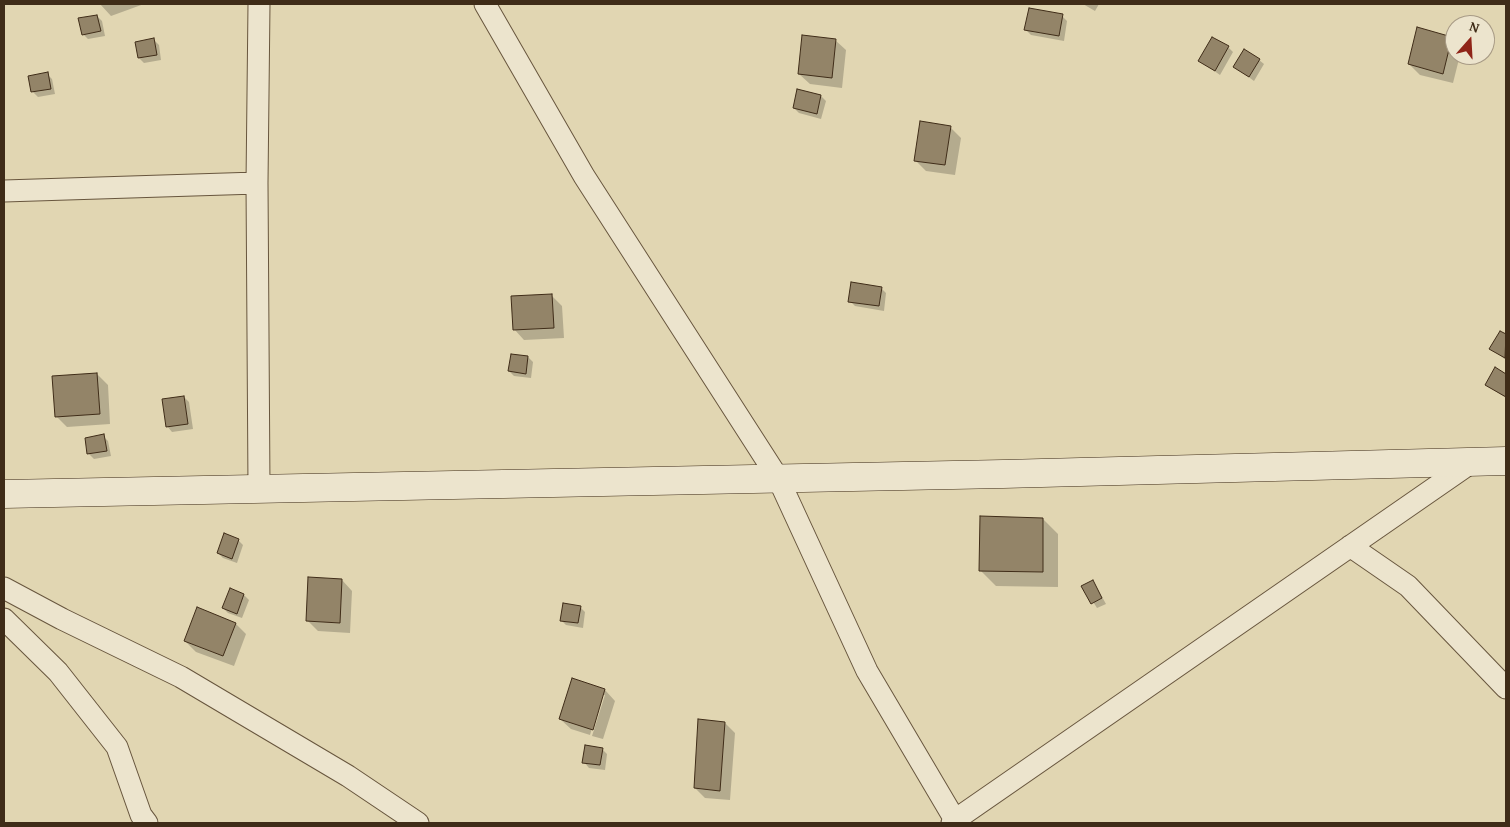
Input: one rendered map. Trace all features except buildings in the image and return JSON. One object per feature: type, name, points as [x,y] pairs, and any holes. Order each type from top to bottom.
[{"type":"street","points":[[258,488],[257,183],[259,4]]},
{"type":"street","points":[[485,4],[584,176],[778,478],[867,671],[955,822],[1472,462]]},
{"type":"street","points":[[4,192],[257,183]]},
{"type":"street","points":[[4,494],[1506,461]]},
{"type":"street","points":[[1350,546],[1408,586],[1506,688]]},
{"type":"street","points":[[4,588],[62,619],[181,676],[348,776],[418,823]]},
{"type":"street","points":[[4,619],[58,672],[117,747],[141,815],[147,823]]}]
